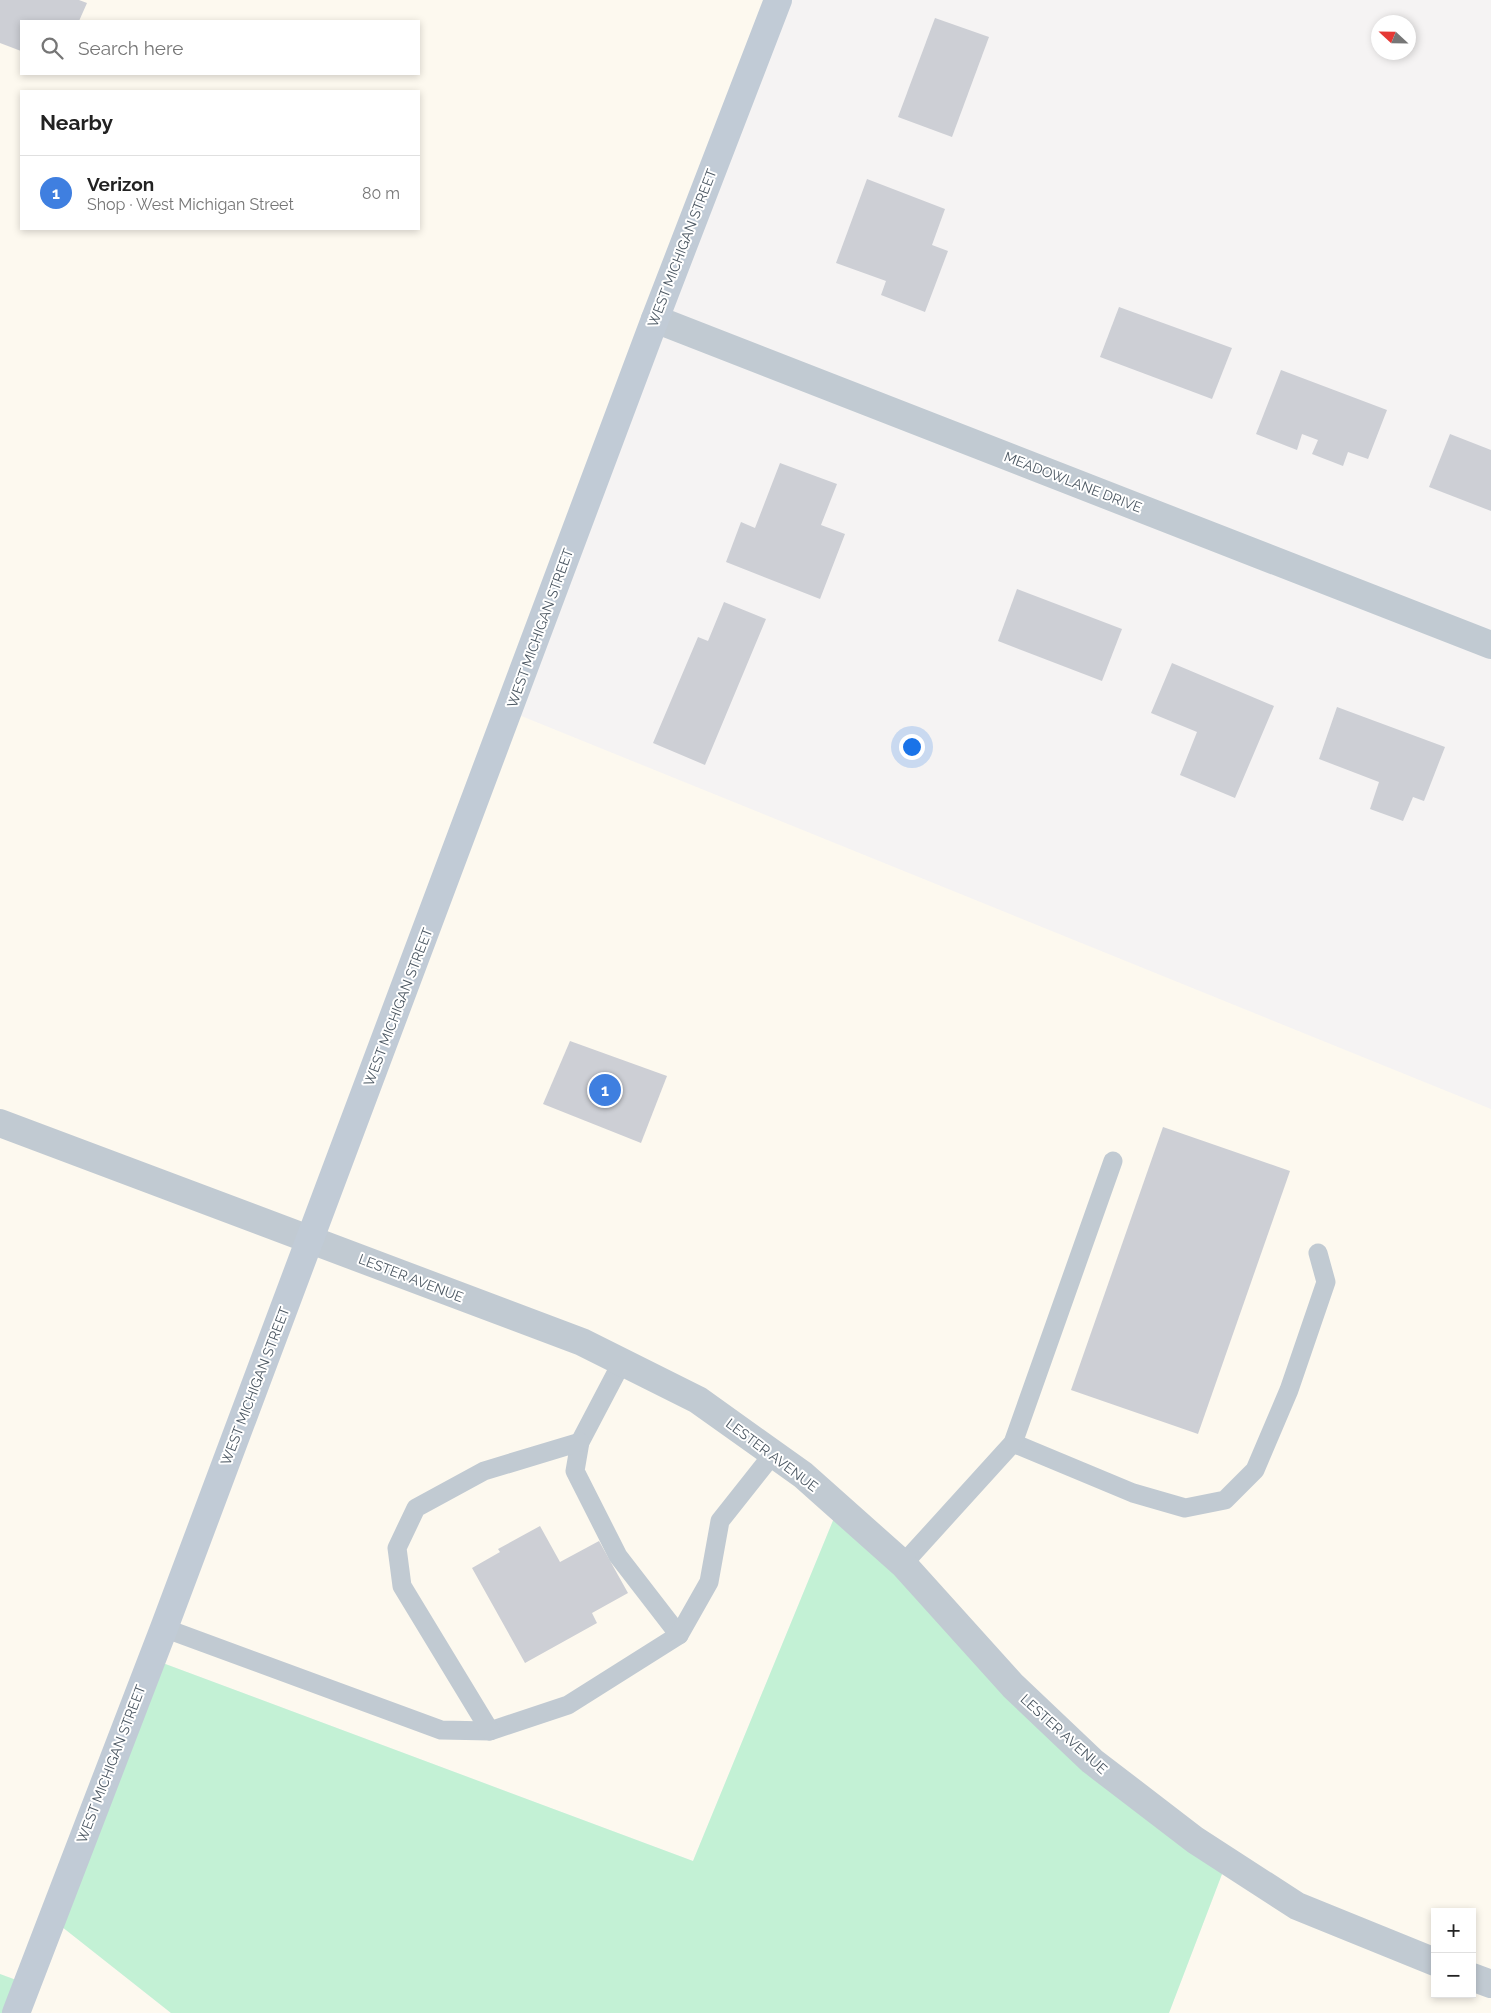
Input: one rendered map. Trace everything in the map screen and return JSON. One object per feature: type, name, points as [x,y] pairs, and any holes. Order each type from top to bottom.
[{"type":"main road","name":"WEST MICHIGAN STREET","points":[[16,2013],[164,1628],[655,319],[778,0]]},
{"type":"street","name":"MEADOWLANE DRIVE","points":[[655,319],[1491,645]]},
{"type":"street","name":"LESTER AVENUE","points":[[0,1123],[582,1342],[698,1400],[803,1475],[903,1564],[1020,1693],[1092,1761],[1194,1840],[1297,1906],[1431,1960]]},
{"type":"street","points":[[1476,1978],[1491,1984]]},
{"type":"lane","points":[[903,1564],[1013,1443],[1113,1161]]},
{"type":"lane","points":[[1013,1443],[1133,1494],[1185,1508],[1225,1500],[1255,1470],[1289,1390],[1326,1282],[1318,1253]]},
{"type":"lane","points":[[622,1362],[580,1442],[575,1471],[618,1556],[679,1635]]},
{"type":"lane","points":[[490,1731],[402,1586],[397,1548],[416,1508],[484,1471],[580,1442]]},
{"type":"lane","points":[[164,1628],[441,1730],[490,1731],[568,1704],[679,1635],[709,1582],[720,1521],[773,1454]]},
{"type":"shaded area","points":[[0,0],[778,0],[509,711],[1491,1109],[1491,2013],[1169,2013],[1227,1861],[1195,1840],[839,1506],[693,1861],[152,1659],[52,1919],[171,2013],[16,2013],[27,1984],[0,1974]]},
{"type":"green space","points":[[839,1506],[1013,1686],[1227,1861],[1169,2013],[171,2013],[52,1919],[152,1659],[693,1861]]},
{"type":"green space","points":[[0,1974],[27,1984],[16,2013],[0,2013]]},
{"type":"building","points":[[0,0],[79,0],[87,3],[79,20],[20,20],[20,51],[0,43]]},
{"type":"building","points":[[935,18],[989,37],[952,137],[898,117]]},
{"type":"building","points":[[867,179],[945,209],[932,245],[948,251],[925,312],[881,295],[886,281],[836,263]]},
{"type":"building","points":[[1119,307],[1232,348],[1212,399],[1100,357]]},
{"type":"building","points":[[1281,370],[1387,410],[1368,459],[1348,452],[1343,466],[1312,454],[1318,440],[1302,434],[1297,450],[1256,434]]},
{"type":"building","points":[[1450,434],[1491,450],[1491,511],[1429,487]]},
{"type":"building","points":[[780,463],[837,484],[821,525],[845,534],[820,599],[726,562],[741,522],[755,528]]},
{"type":"building","points":[[1017,589],[1122,629],[1102,681],[998,641]]},
{"type":"building","points":[[724,602],[766,619],[705,765],[653,743],[698,637],[708,641]]},
{"type":"building","points":[[1172,663],[1274,706],[1235,798],[1180,775],[1197,732],[1151,713]]},
{"type":"building","points":[[1337,707],[1445,747],[1424,801],[1413,797],[1403,821],[1370,809],[1379,782],[1319,759]]},
{"type":"building","points":[[570,1041],[667,1076],[641,1143],[543,1104]]},
{"type":"building","points":[[1163,1127],[1290,1171],[1198,1434],[1071,1390]]},
{"type":"building","points":[[540,1526],[560,1562],[599,1541],[628,1593],[592,1613],[597,1623],[525,1663],[472,1568],[500,1552],[498,1549]]},
{"type":"place","name":"Verizon","points":[[605,1090]]}]
